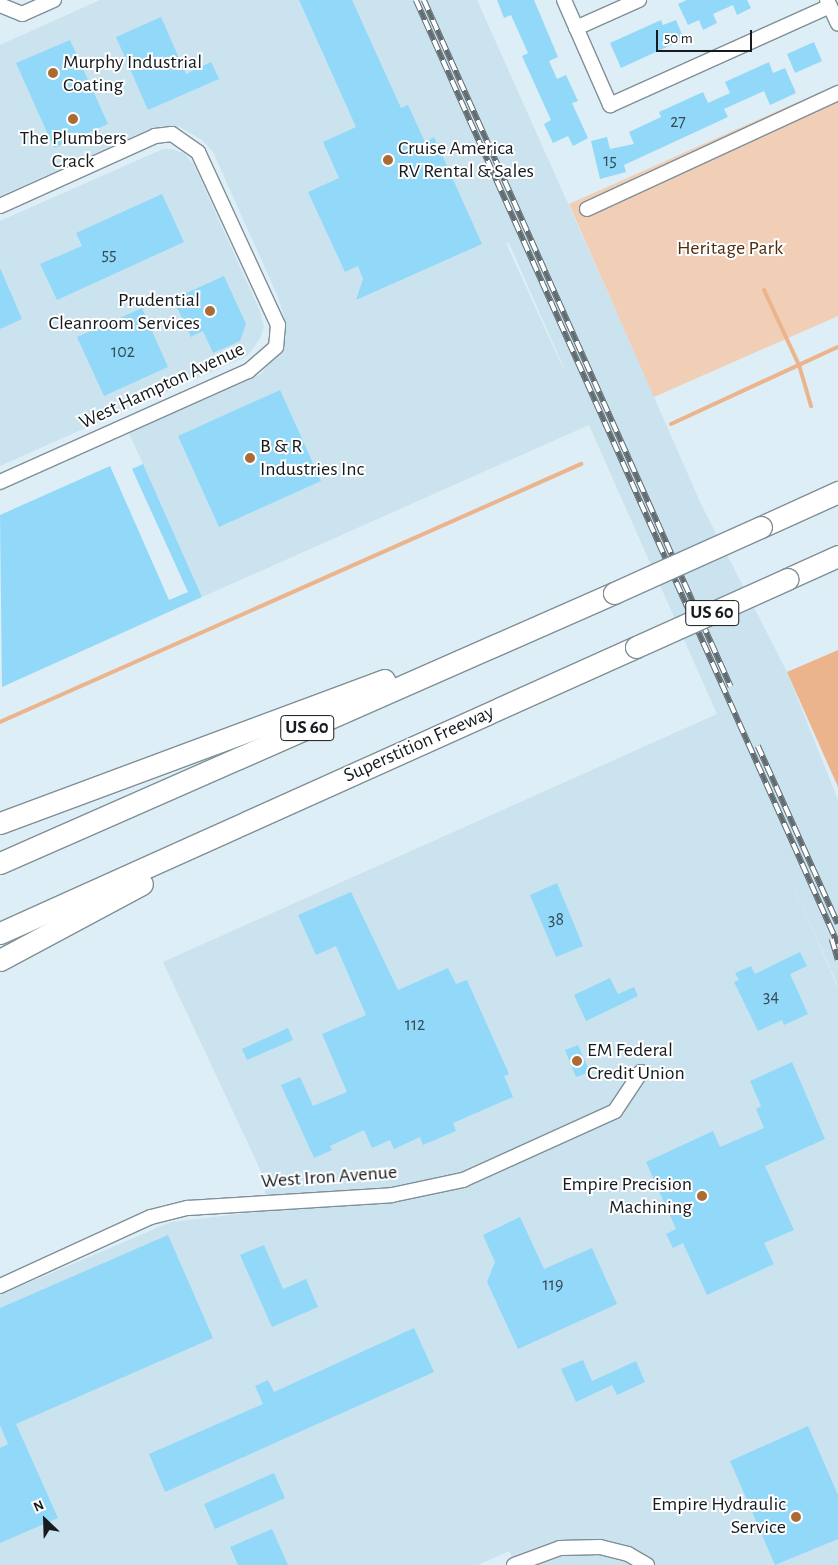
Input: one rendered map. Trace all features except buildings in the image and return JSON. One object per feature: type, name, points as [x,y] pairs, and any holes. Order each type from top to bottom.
[{"type":"highway","name":"US 60","points":[[0,864],[838,492]]},
{"type":"highway","name":"Superstition Freeway","points":[[0,933],[304,798],[838,556]]},
{"type":"highway","points":[[0,823],[614,593]]},
{"type":"highway","points":[[0,960],[304,798]]},
{"type":"street","points":[[0,5],[22,14],[54,0]]},
{"type":"street","points":[[564,0],[610,105],[831,5],[838,24]]},
{"type":"street","points":[[576,28],[639,0]]},
{"type":"street","points":[[587,209],[838,93]]},
{"type":"street","name":"West Hampton Avenue","points":[[0,206],[155,136],[172,134],[198,152],[223,202],[278,325],[276,346],[248,371],[0,482]]},
{"type":"street","name":"West Iron Avenue","points":[[0,1286],[151,1217],[188,1208],[392,1195],[464,1180],[615,1111],[641,1072]]},
{"type":"street","points":[[514,1565],[560,1548],[600,1547],[628,1554],[647,1565]]},
{"type":"shaded area","points":[[100,0],[477,0],[633,349],[686,382],[654,397],[701,504],[787,672],[838,800],[838,986],[773,840],[838,988],[838,1565],[516,1565],[509,1551],[478,1565],[0,1565],[0,1295],[171,1222],[265,1211],[265,1189],[260,1169],[163,962],[717,714],[589,425],[202,597],[129,433],[261,374],[283,343],[284,317],[278,297],[213,152],[202,140],[180,127],[165,126],[150,129],[0,196],[0,45]],"holes":[[[506,243],[509,243],[564,368]]]},
{"type":"shaded area","points":[[163,149],[172,149],[185,154],[194,165],[259,309],[264,327],[260,339],[247,356],[0,466],[0,221]]},
{"type":"shaded area","points":[[838,650],[838,787],[787,672]]},
{"type":"green space","name":"Heritage Park","points":[[838,84],[838,316],[654,397],[569,204]]},
{"type":"waterway","points":[[764,290],[799,365],[811,406]]},
{"type":"waterway","points":[[671,424],[838,347]]},
{"type":"waterway","points":[[0,722],[581,464]]},
{"type":"railway","points":[[416,0],[838,944]]},
{"type":"railway","points":[[424,0],[731,687]]},
{"type":"railway","points":[[758,746],[838,924]]},
{"type":"railway","points":[[832,939],[838,960]]},
{"type":"place","name":"Murphy Industrial Coating","points":[[53,73]]},
{"type":"place","name":"The Plumbers Crack","points":[[73,119]]},
{"type":"place","name":"Cruise America RV Rental & Sales","points":[[388,160]]},
{"type":"place","name":"Prudential Cleanroom Services","points":[[210,311]]},
{"type":"place","name":"B & R Industries Inc","points":[[250,458]]},
{"type":"place","name":"EM Federal Credit Union","points":[[577,1061]]},
{"type":"place","name":"Empire Precision Machining","points":[[702,1196]]},
{"type":"place","name":"Empire Hydraulic Service","points":[[796,1517]]}]
